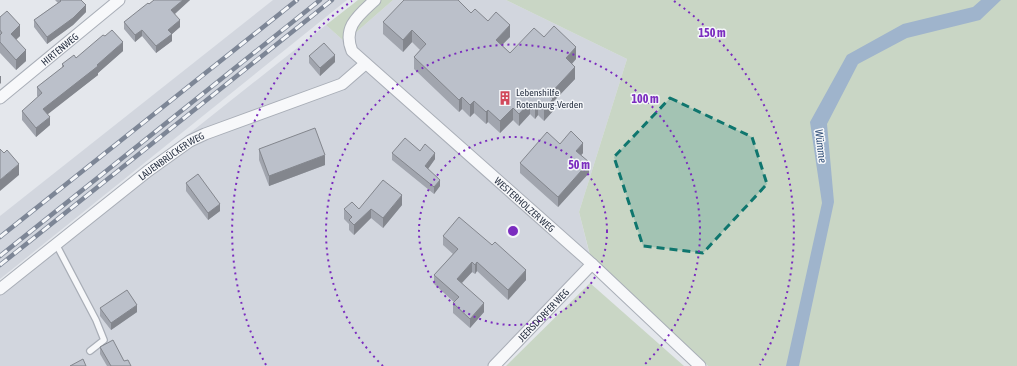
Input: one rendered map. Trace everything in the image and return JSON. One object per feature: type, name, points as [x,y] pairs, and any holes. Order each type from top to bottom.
[{"type":"street","name":"HIRTENWEG","points":[[0,98],[119,0]]},
{"type":"street","name":"WESTERHOLZER WEG","points":[[375,0],[353,21],[349,29],[348,44],[352,51],[592,264],[700,366]]},
{"type":"street","name":"LAUENBRÜCKER WEG","points":[[0,289],[148,171],[190,141],[205,134],[342,84],[365,64]]},
{"type":"street","name":"JEERSDORFER WEG","points":[[494,366],[592,264]]},
{"type":"lane","points":[[56,244],[96,320],[104,340],[90,351]]},
{"type":"highlighted area","points":[[670,98],[752,137],[767,184],[703,253],[643,246],[614,157]]},
{"type":"shaded area","points":[[273,0],[347,0],[0,279],[0,216]]},
{"type":"shaded area","points":[[393,0],[506,0],[627,59],[579,212],[592,264],[492,366],[0,366],[0,284],[326,25],[345,42]]},
{"type":"green space","points":[[358,0],[393,0],[345,42],[326,25]]},
{"type":"green space","points":[[506,0],[1017,0],[1017,366],[708,366],[590,255],[579,212],[627,59]]},
{"type":"green space","points":[[590,283],[684,366],[506,366]]},
{"type":"water","name":"Wümme","points":[[981,0],[1001,0],[980,20],[907,38],[858,64],[827,124],[834,202],[799,366],[786,366],[822,203],[810,122],[847,55],[903,24],[973,7]]},
{"type":"building","points":[[60,0],[81,0],[86,5],[73,18],[47,37],[34,20],[61,1]]},
{"type":"building","points":[[154,0],[183,0],[171,10],[180,20],[168,30],[172,34],[156,46],[142,30],[135,35],[124,22]]},
{"type":"building","points":[[404,0],[458,0],[471,13],[475,9],[488,21],[496,12],[510,25],[496,40],[510,53],[534,28],[544,37],[554,26],[576,47],[566,58],[575,67],[549,95],[553,99],[544,109],[538,103],[535,107],[530,102],[519,114],[513,108],[500,121],[488,110],[486,112],[474,101],[470,105],[462,97],[459,100],[414,57],[426,44],[412,30],[403,40],[383,22]]},
{"type":"building","points":[[7,11],[20,25],[11,34],[26,50],[16,60],[0,42],[0,35],[2,33],[0,30],[0,17]]},
{"type":"building","points":[[112,30],[123,42],[97,65],[98,66],[43,109],[50,117],[36,128],[22,111],[42,93],[37,87],[64,66],[62,64],[74,55],[76,58],[103,35],[105,36]]},
{"type":"building","points":[[324,43],[335,55],[320,68],[309,56]]},
{"type":"building","points":[[315,128],[325,155],[269,176],[259,149]]},
{"type":"building","points":[[571,131],[583,143],[576,151],[589,162],[558,197],[520,163],[547,132],[560,144]]},
{"type":"building","points":[[405,138],[420,151],[425,144],[435,153],[425,166],[440,180],[434,187],[392,153]]},
{"type":"building","points":[[0,149],[4,153],[7,150],[19,164],[0,180]]},
{"type":"building","points":[[198,174],[220,204],[208,213],[186,183]]},
{"type":"building","points":[[383,180],[402,195],[383,218],[371,209],[354,225],[349,220],[352,217],[344,209],[352,202],[359,209]]},
{"type":"building","points":[[459,217],[492,245],[495,242],[526,270],[508,290],[477,262],[475,265],[472,262],[457,279],[484,303],[470,319],[453,303],[459,297],[434,275],[458,249],[443,236]]},
{"type":"building","points":[[127,290],[137,305],[111,323],[100,308]]},
{"type":"building","points":[[113,340],[124,361],[128,360],[131,366],[111,366],[100,347]]},
{"type":"building","points":[[83,359],[86,366],[70,366]]},
{"type":"railway","points":[[0,237],[297,0]]},
{"type":"railway","points":[[0,256],[320,0]]},
{"type":"railway","points":[[0,265],[332,0]]},
{"type":"place","name":"Lebenshilfe Rotenburg-Verden","points":[[505,98]]}]
